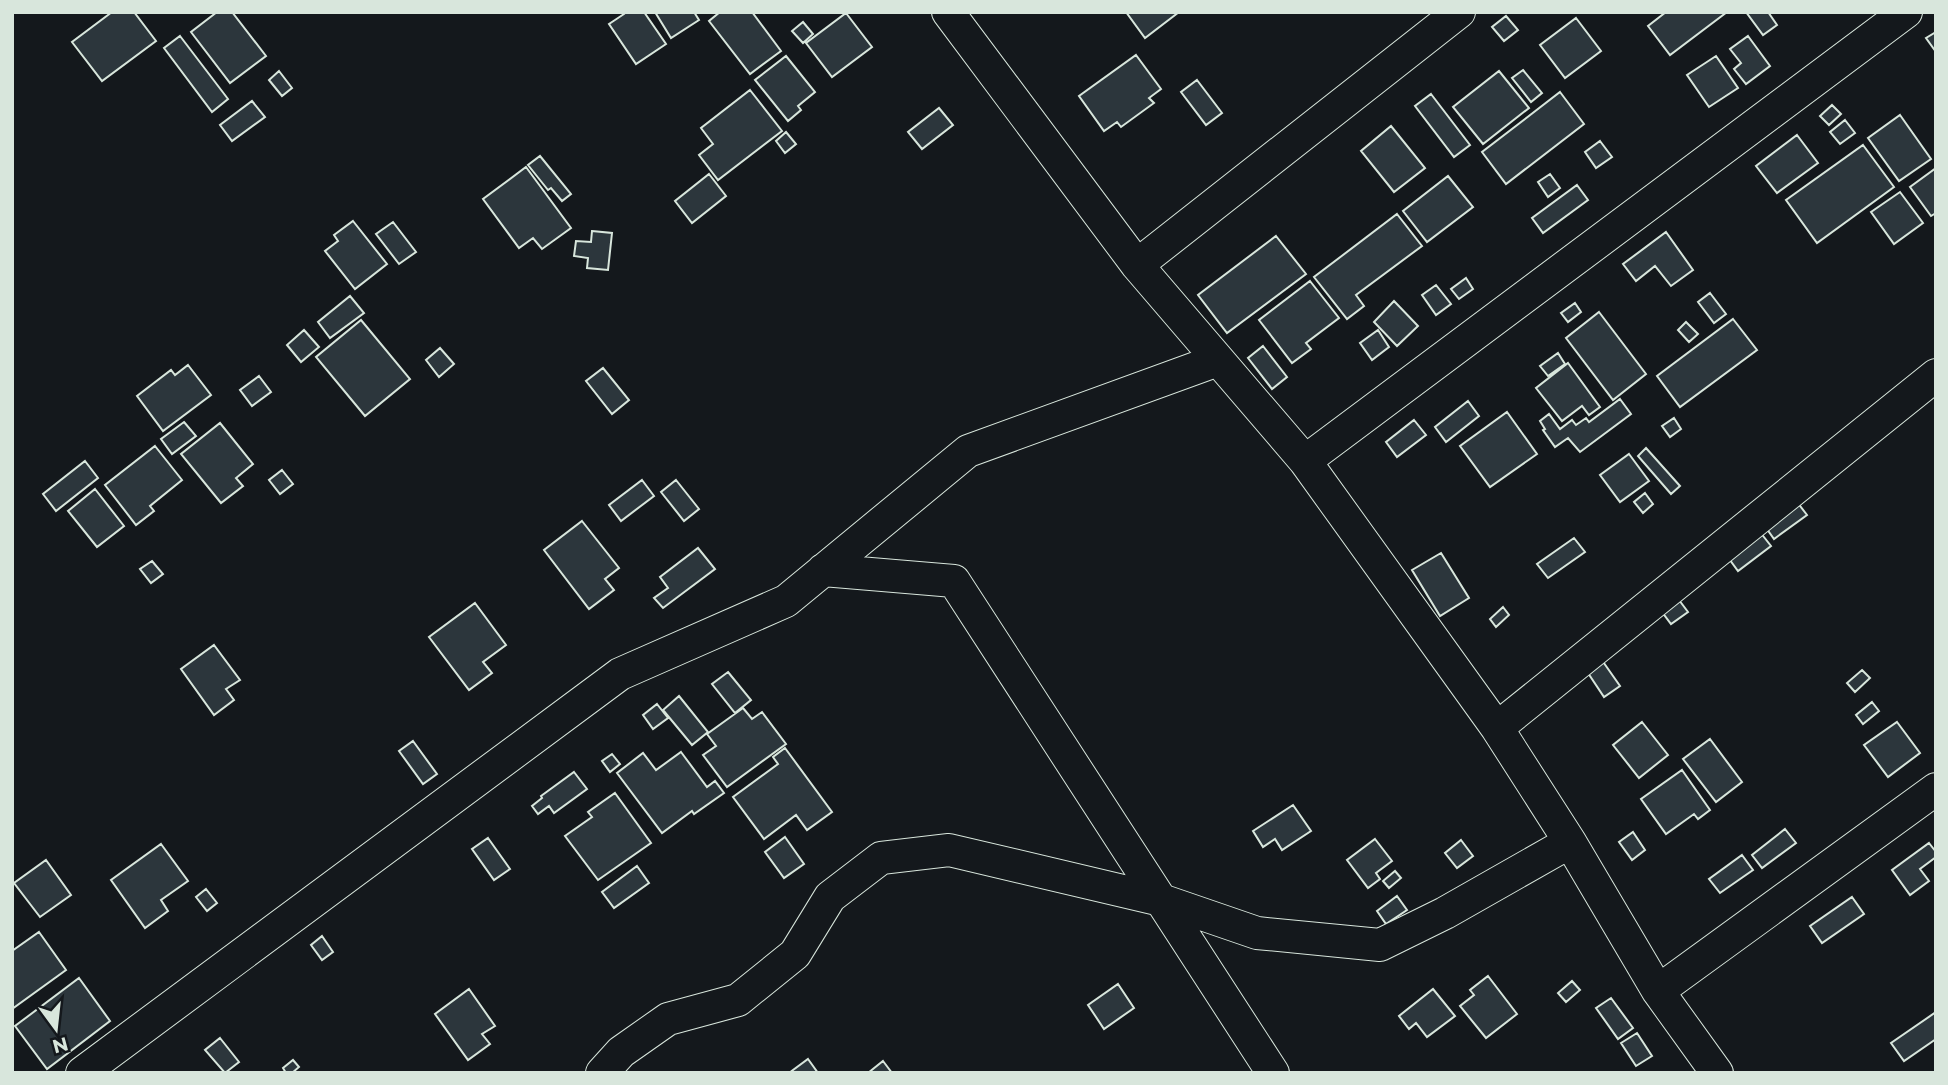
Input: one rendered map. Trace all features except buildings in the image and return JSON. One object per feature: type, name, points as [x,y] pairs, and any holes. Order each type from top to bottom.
[{"type":"street","points":[[1137,265],[1459,12]]},
{"type":"street","points":[[1305,461],[1906,12]]},
{"type":"street","points":[[963,17],[1137,265],[1305,461],[1497,728],[1570,842],[1658,991],[1717,1073]]},
{"type":"street","points":[[82,1073],[620,674],[786,601],[968,451],[1218,360]]},
{"type":"street","points":[[1497,728],[1936,375]]},
{"type":"street","points":[[823,570],[954,581],[1273,1073]]},
{"type":"street","points":[[1658,991],[1936,789]]},
{"type":"street","points":[[602,1073],[621,1052],[668,1018],[738,1000],[794,954],[830,897],[881,858],[950,850],[1161,900],[1257,933],[1380,945],[1445,913],[1570,842]]}]
